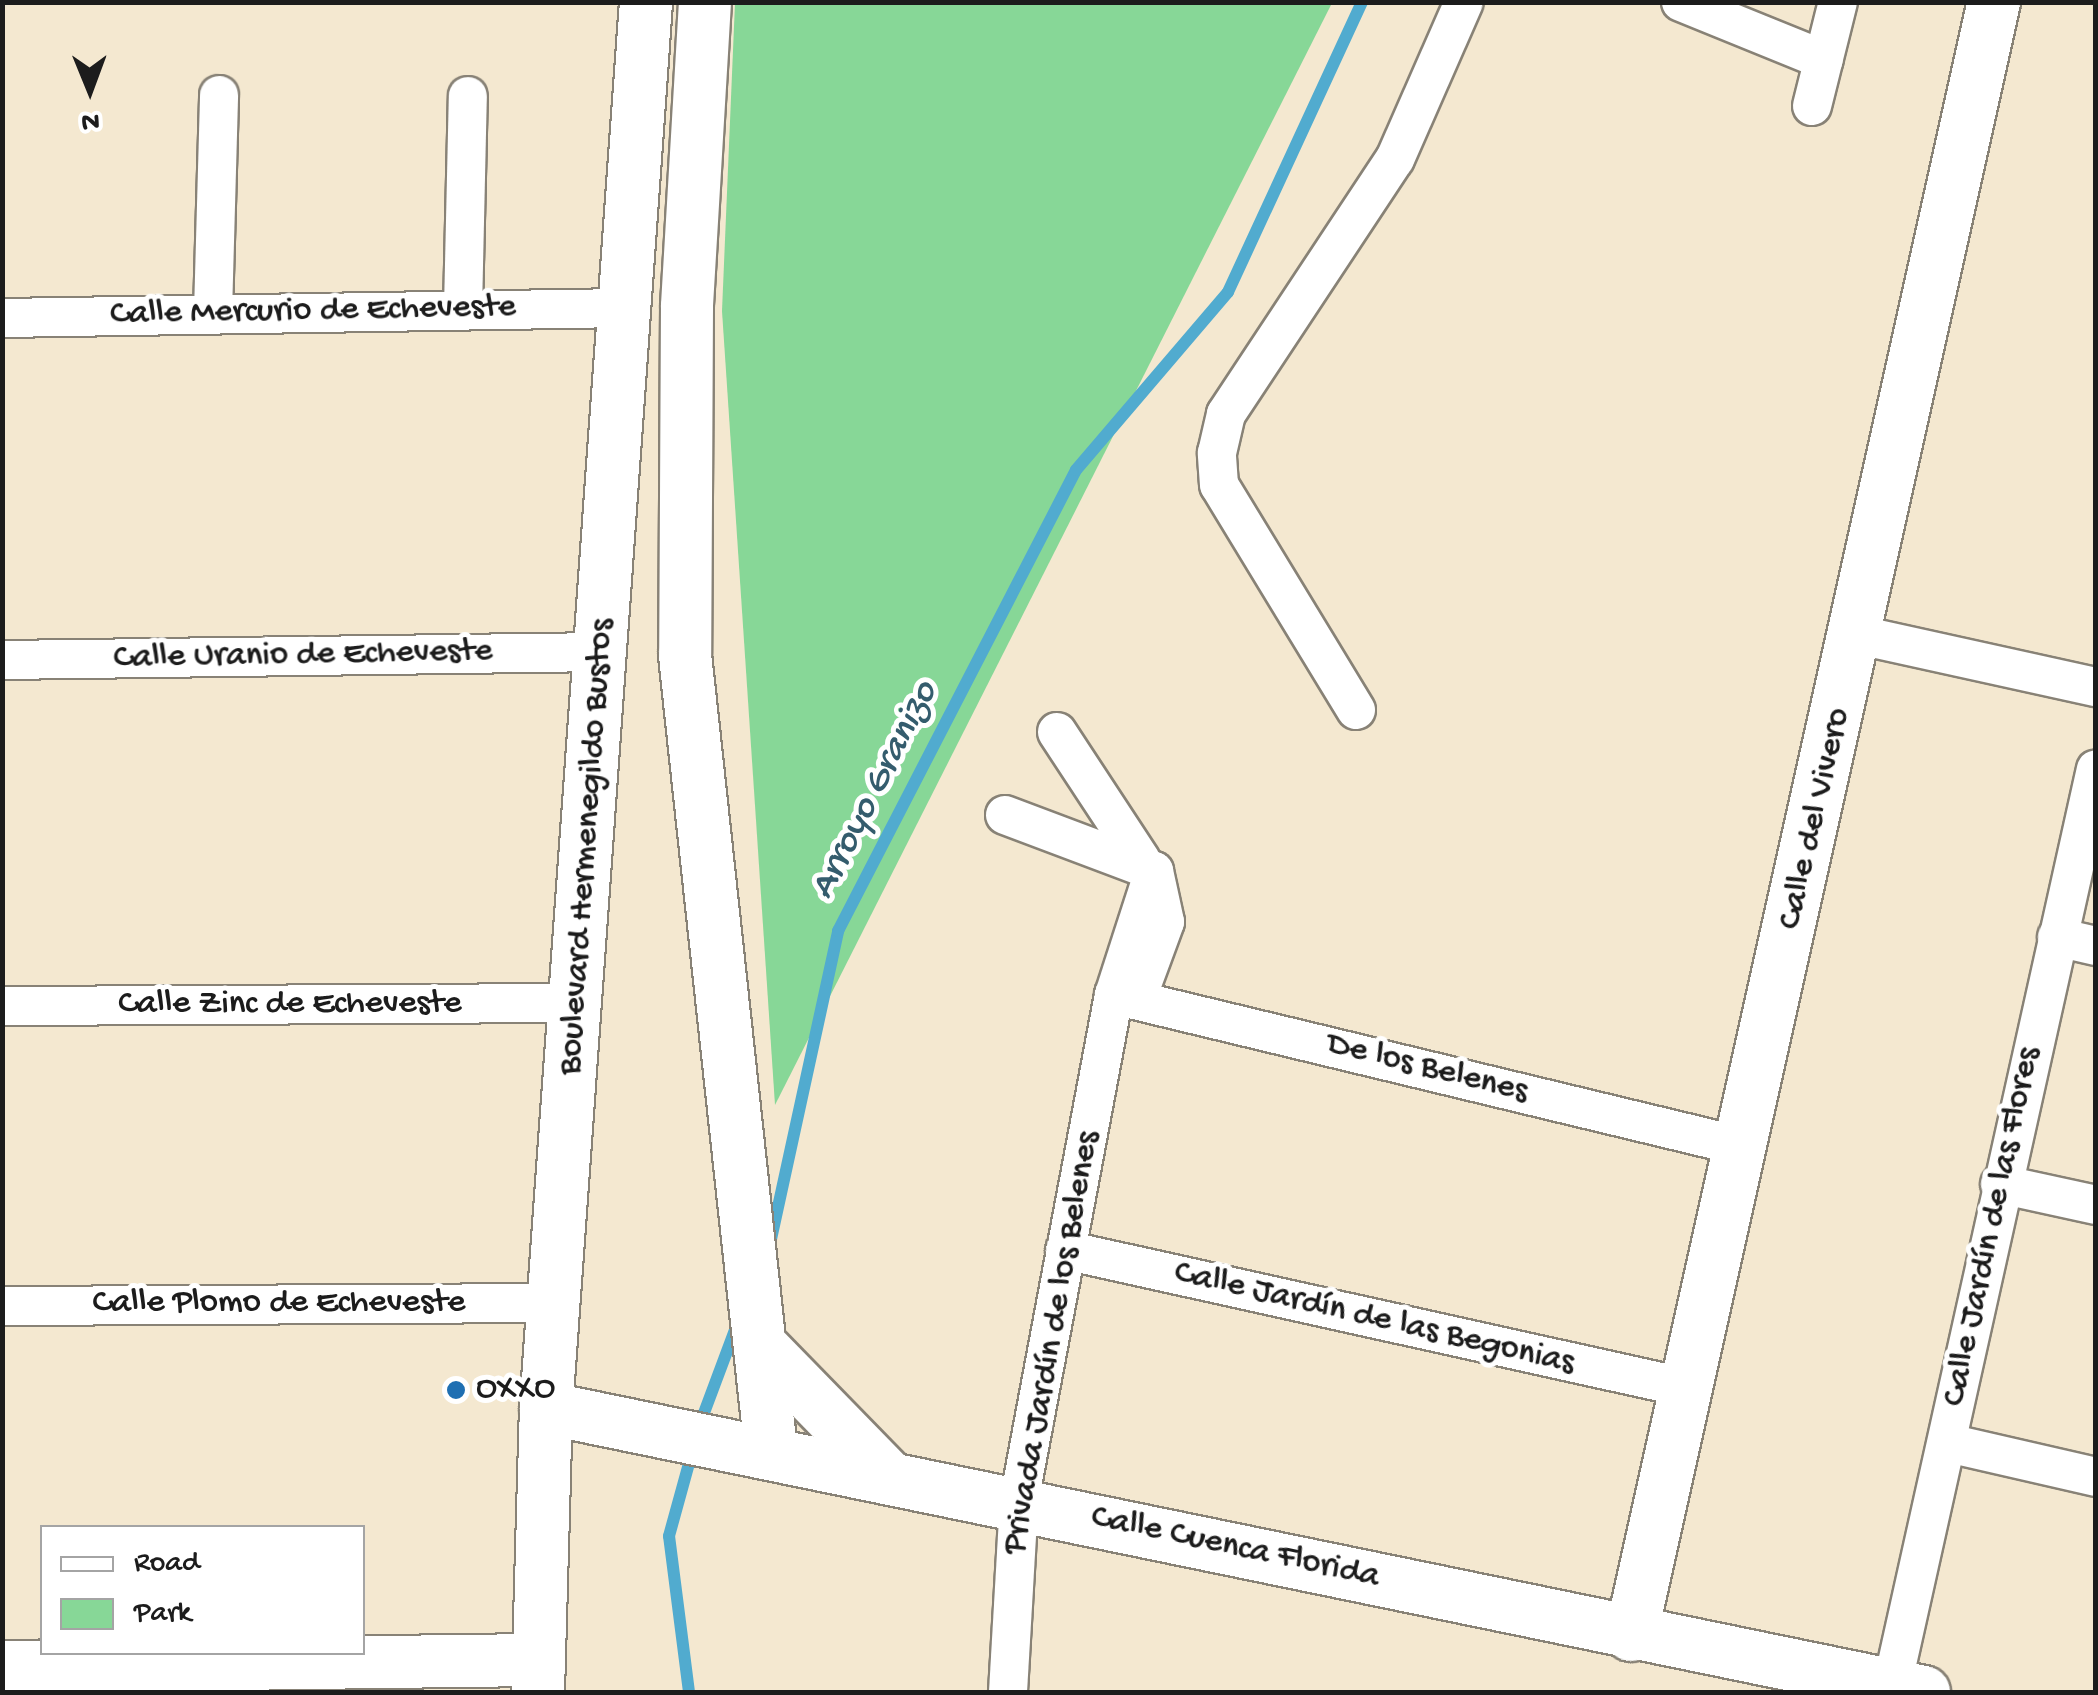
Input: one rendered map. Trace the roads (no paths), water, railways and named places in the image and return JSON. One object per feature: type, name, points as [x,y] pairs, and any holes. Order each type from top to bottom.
[{"type":"street","name":"Boulevard Hermenegildo Bustos","points":[[538,1676],[546,1408],[603,652],[646,2]]},
{"type":"street","points":[[705,2],[680,536],[718,1006],[764,1336],[748,1446]]},
{"type":"street","points":[[1356,710],[1219,485],[1217,452],[1226,414],[1396,159],[1464,2]]},
{"type":"street","points":[[1681,2],[1824,60]]},
{"type":"street","points":[[1812,106],[1838,2]]},
{"type":"street","name":"Calle del Vivero","points":[[1632,1635],[1683,1388],[1859,635],[1994,2]]},
{"type":"street","points":[[213,313],[219,94]]},
{"type":"street","points":[[463,309],[468,96]]},
{"type":"street","name":"Calle Mercurio de Echeveste","points":[[2,318],[624,308]]},
{"type":"street","points":[[1859,635],[2096,687]]},
{"type":"street","name":"Calle Uranio de Echeveste","points":[[2,660],[603,652]]},
{"type":"street","points":[[1056,732],[1147,866]]},
{"type":"street","name":"Calle Jardín de las Flores","points":[[1908,1689],[1948,1444],[2000,1184],[2096,769]]},
{"type":"street","points":[[1005,815],[1147,866]]},
{"type":"street","name":"Privada Jardín de los Belenes","points":[[1008,1692],[1019,1501],[1065,1250],[1126,996],[1147,866]]},
{"type":"street","points":[[2057,937],[2096,946]]},
{"type":"street","name":"De los Belenes","points":[[1126,996],[1740,1146]]},
{"type":"street","name":"Calle Zinc de Echeveste","points":[[2,1006],[578,1003]]},
{"type":"street","points":[[2000,1184],[2096,1204]]},
{"type":"street","name":"Calle Jardín de las Begonias","points":[[1065,1250],[1683,1388]]},
{"type":"street","name":"Calle Plomo de Echeveste","points":[[2,1306],[555,1303]]},
{"type":"street","points":[[764,1336],[887,1475]]},
{"type":"street","name":"Calle Cuenca Florida","points":[[546,1408],[1019,1501],[1632,1635],[1908,1689]]},
{"type":"street","points":[[1948,1444],[2096,1477]]},
{"type":"street","points":[[2,1667],[538,1676]]},
{"type":"waterway","name":"Arroyo Granizo","points":[[768,1253],[838,931],[1076,470],[1228,292],[1362,2]]},
{"type":"waterway","name":"Arroyo Granizo","points":[[698,1429],[738,1322]]},
{"type":"waterway","name":"Arroyo Granizo","points":[[689,1692],[669,1536],[693,1449]]},
{"type":"place","name":"OXXO","points":[[456,1390]]}]
